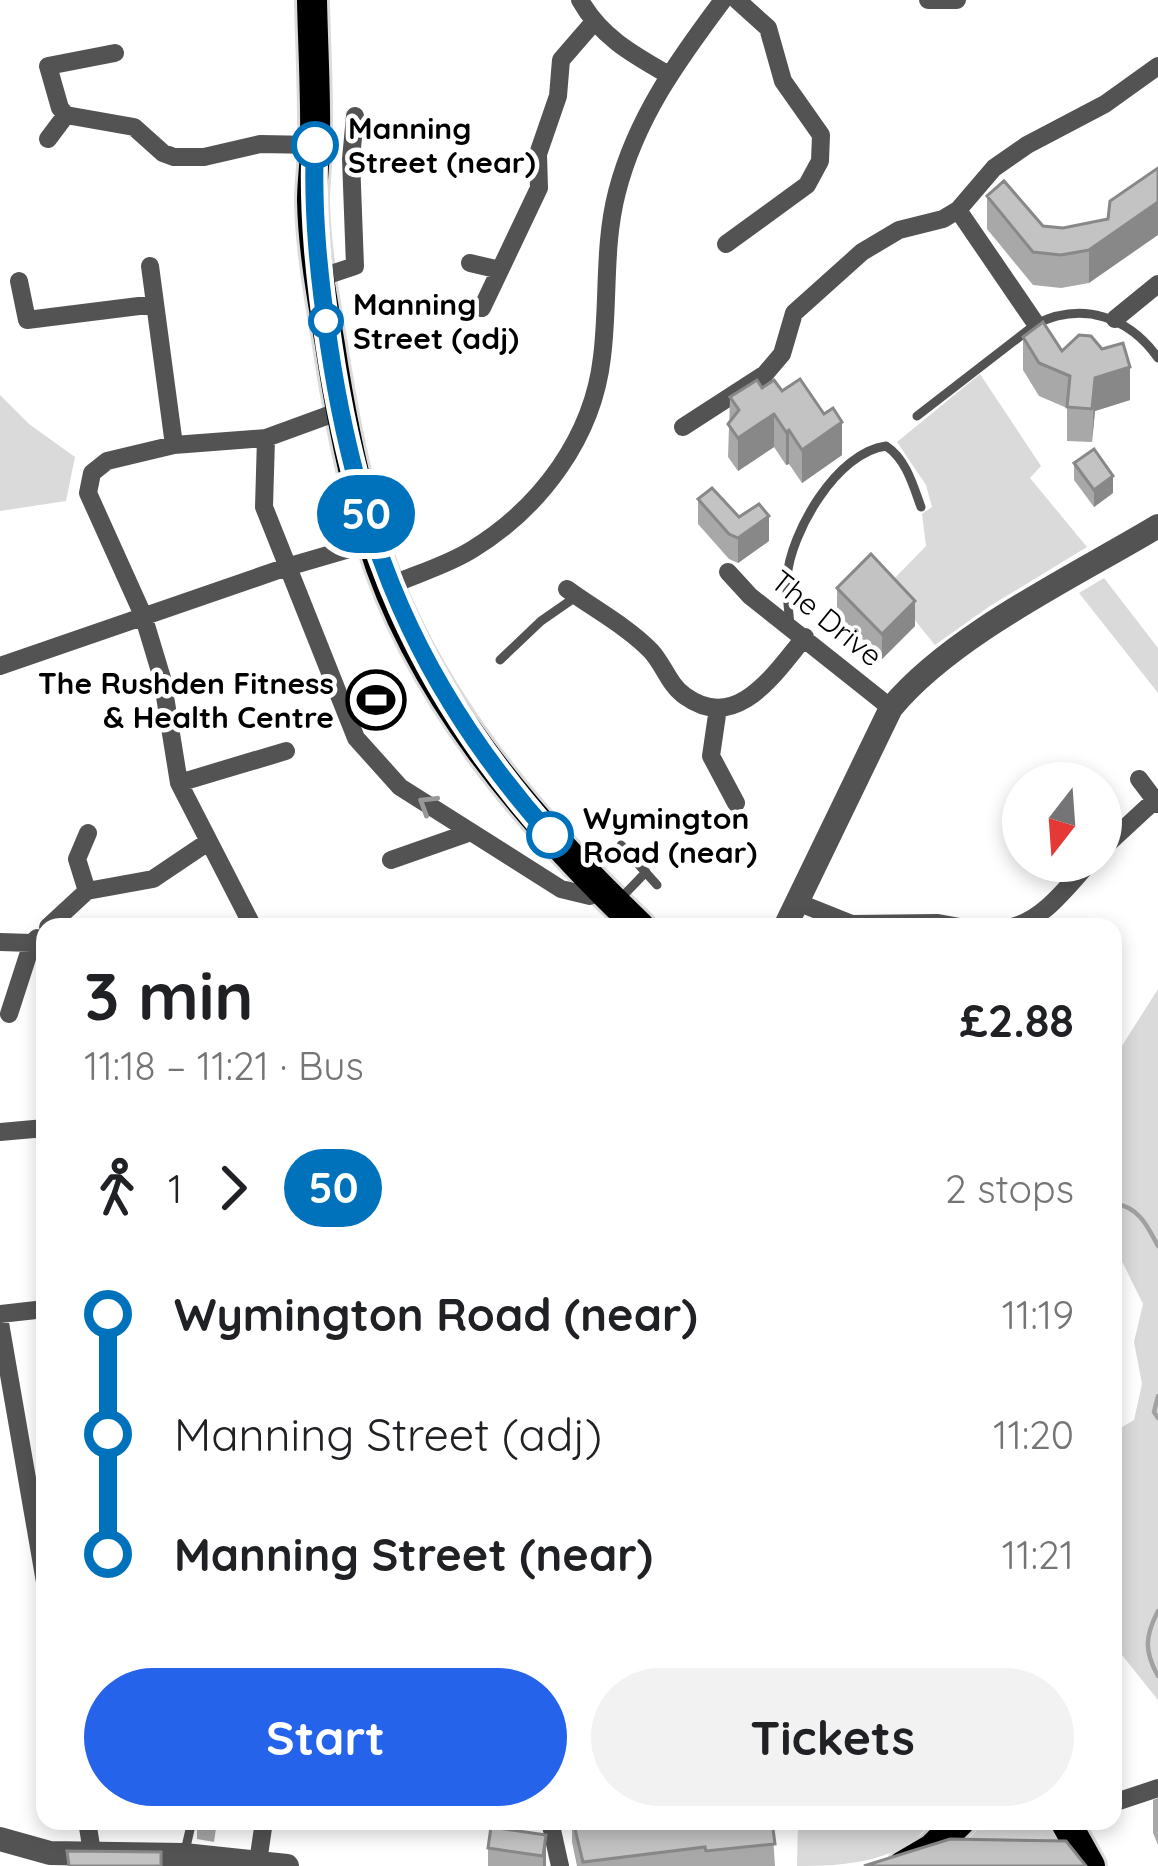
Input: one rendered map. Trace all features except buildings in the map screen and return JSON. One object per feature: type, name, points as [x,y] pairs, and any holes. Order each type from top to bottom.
[{"type":"main road","points":[[312,0],[312,200],[320,278],[340,411],[373,542],[389,586],[454,711],[526,808],[630,918]]},
{"type":"main road","points":[[903,1866],[932,1849],[951,1830]]},
{"type":"main road","points":[[1070,1830],[1090,1866]]},
{"type":"street","points":[[580,0],[593,23],[626,50],[668,74]]},
{"type":"street","points":[[389,586],[471,551],[519,515],[559,472],[583,423],[602,363],[608,241],[617,191],[639,128],[668,74],[723,0]]},
{"type":"street","points":[[726,244],[808,185],[820,161],[821,135],[783,81],[768,28],[736,0]]},
{"type":"street","points":[[928,0],[957,0]]},
{"type":"street","points":[[482,308],[515,239],[549,189],[538,154],[558,96],[561,60],[593,23]]},
{"type":"street","points":[[115,53],[41,67],[67,116],[134,127],[174,157],[204,157],[260,144],[315,145]]},
{"type":"street","points":[[683,427],[769,380],[794,313],[851,261],[899,230],[943,219],[958,210],[994,168],[1105,104],[1158,66]]},
{"type":"street","points":[[47,139],[67,116]]},
{"type":"street","points":[[320,278],[356,266],[351,159],[355,116]]},
{"type":"street","points":[[731,210],[744,229]]},
{"type":"street","points":[[958,210],[1036,324]]},
{"type":"street","points":[[470,263],[500,270]]},
{"type":"street","points":[[150,266],[174,445]]},
{"type":"street","points":[[20,281],[27,327],[155,304]]},
{"type":"street","points":[[1115,319],[1158,284]]},
{"type":"street","points":[[248,918],[179,783],[162,678],[143,615],[88,494],[92,473],[107,460],[174,445],[266,438],[340,411]]},
{"type":"street","points":[[266,438],[263,507],[356,738],[400,788],[561,889],[607,896]]},
{"type":"street","points":[[789,918],[891,708],[958,647],[1158,526]]},
{"type":"street","points":[[0,666],[373,542]]},
{"type":"street","name":"The Drive","points":[[728,572],[750,596],[891,708]]},
{"type":"street","points":[[572,592],[651,652],[687,698],[718,708],[744,702],[760,691],[797,631]]},
{"type":"street","points":[[718,708],[711,756],[736,802]]},
{"type":"street","points":[[179,783],[286,751]]},
{"type":"street","points":[[1122,832],[1157,802],[1139,779]]},
{"type":"street","points":[[87,891],[77,859],[88,832]]},
{"type":"street","points":[[391,860],[471,832]]},
{"type":"street","points":[[58,918],[87,891],[152,879],[208,842]]},
{"type":"street","points":[[1033,918],[1071,882]]},
{"type":"street","points":[[797,902],[837,918]]},
{"type":"street","points":[[0,942],[36,934]]},
{"type":"street","points":[[9,1014],[36,948]]},
{"type":"street","points":[[0,1132],[36,1129]]},
{"type":"street","points":[[0,1314],[36,1310]]},
{"type":"street","points":[[0,1323],[36,1504]]},
{"type":"street","points":[[0,1446],[21,1442]]},
{"type":"street","points":[[1122,1800],[1158,1788]]},
{"type":"street","points":[[88,1830],[92,1852]]},
{"type":"street","points":[[258,1862],[263,1830]]},
{"type":"street","points":[[552,1830],[560,1866]]},
{"type":"street","points":[[0,1839],[51,1859],[92,1852],[287,1866]]},
{"type":"lane","points":[[917,416],[1036,324],[1067,314],[1115,319],[1146,341],[1158,358]]},
{"type":"lane","points":[[797,631],[787,579],[794,547],[802,525],[836,476],[863,454],[886,446],[910,477],[921,507]]},
{"type":"lane","points":[[500,660],[572,592]]},
{"type":"lane","points":[[621,845],[657,885]]},
{"type":"lane","points":[[607,896],[646,872]]},
{"type":"lane","points":[[184,1855],[190,1830]]},
{"type":"shaded area","points":[[980,374],[1041,466],[1030,478],[1087,547],[935,645],[887,586],[926,546],[922,514],[932,507],[926,485],[897,442]]},
{"type":"shaded area","points":[[0,395],[29,424],[75,457],[66,501],[0,511]]},
{"type":"shaded area","points":[[1104,578],[1158,648],[1158,693],[1079,593]]},
{"type":"shaded area","points":[[1158,989],[1158,1700],[1122,1655],[1122,1427],[1134,1420],[1142,1384],[1134,1342],[1143,1304],[1122,1261],[1122,1046]]},
{"type":"shaded area","points":[[798,1830],[924,1830],[905,1846],[871,1859],[797,1866]]},
{"type":"shaded area","points":[[977,1830],[1056,1830],[1072,1862],[948,1866]]},
{"type":"waterway","points":[[1122,1205],[1146,1224],[1158,1246]]},
{"type":"waterway","points":[[1158,1396],[1154,1412],[1158,1418]]},
{"type":"waterway","points":[[1158,1611],[1148,1644],[1158,1676]]},
{"type":"bus line","name":"50","points":[[315,145],[312,200],[320,278],[345,440],[373,542],[414,639],[454,711],[550,835]]},
{"type":"place","name":"Manning Street (near)","points":[[315,145]]},
{"type":"place","name":"Manning Street (adj)","points":[[326,321]]},
{"type":"place","name":"The Rushden Fitness & Health Centre","points":[[376,700]]},
{"type":"place","name":"Wymington Road (near)","points":[[550,835]]}]
